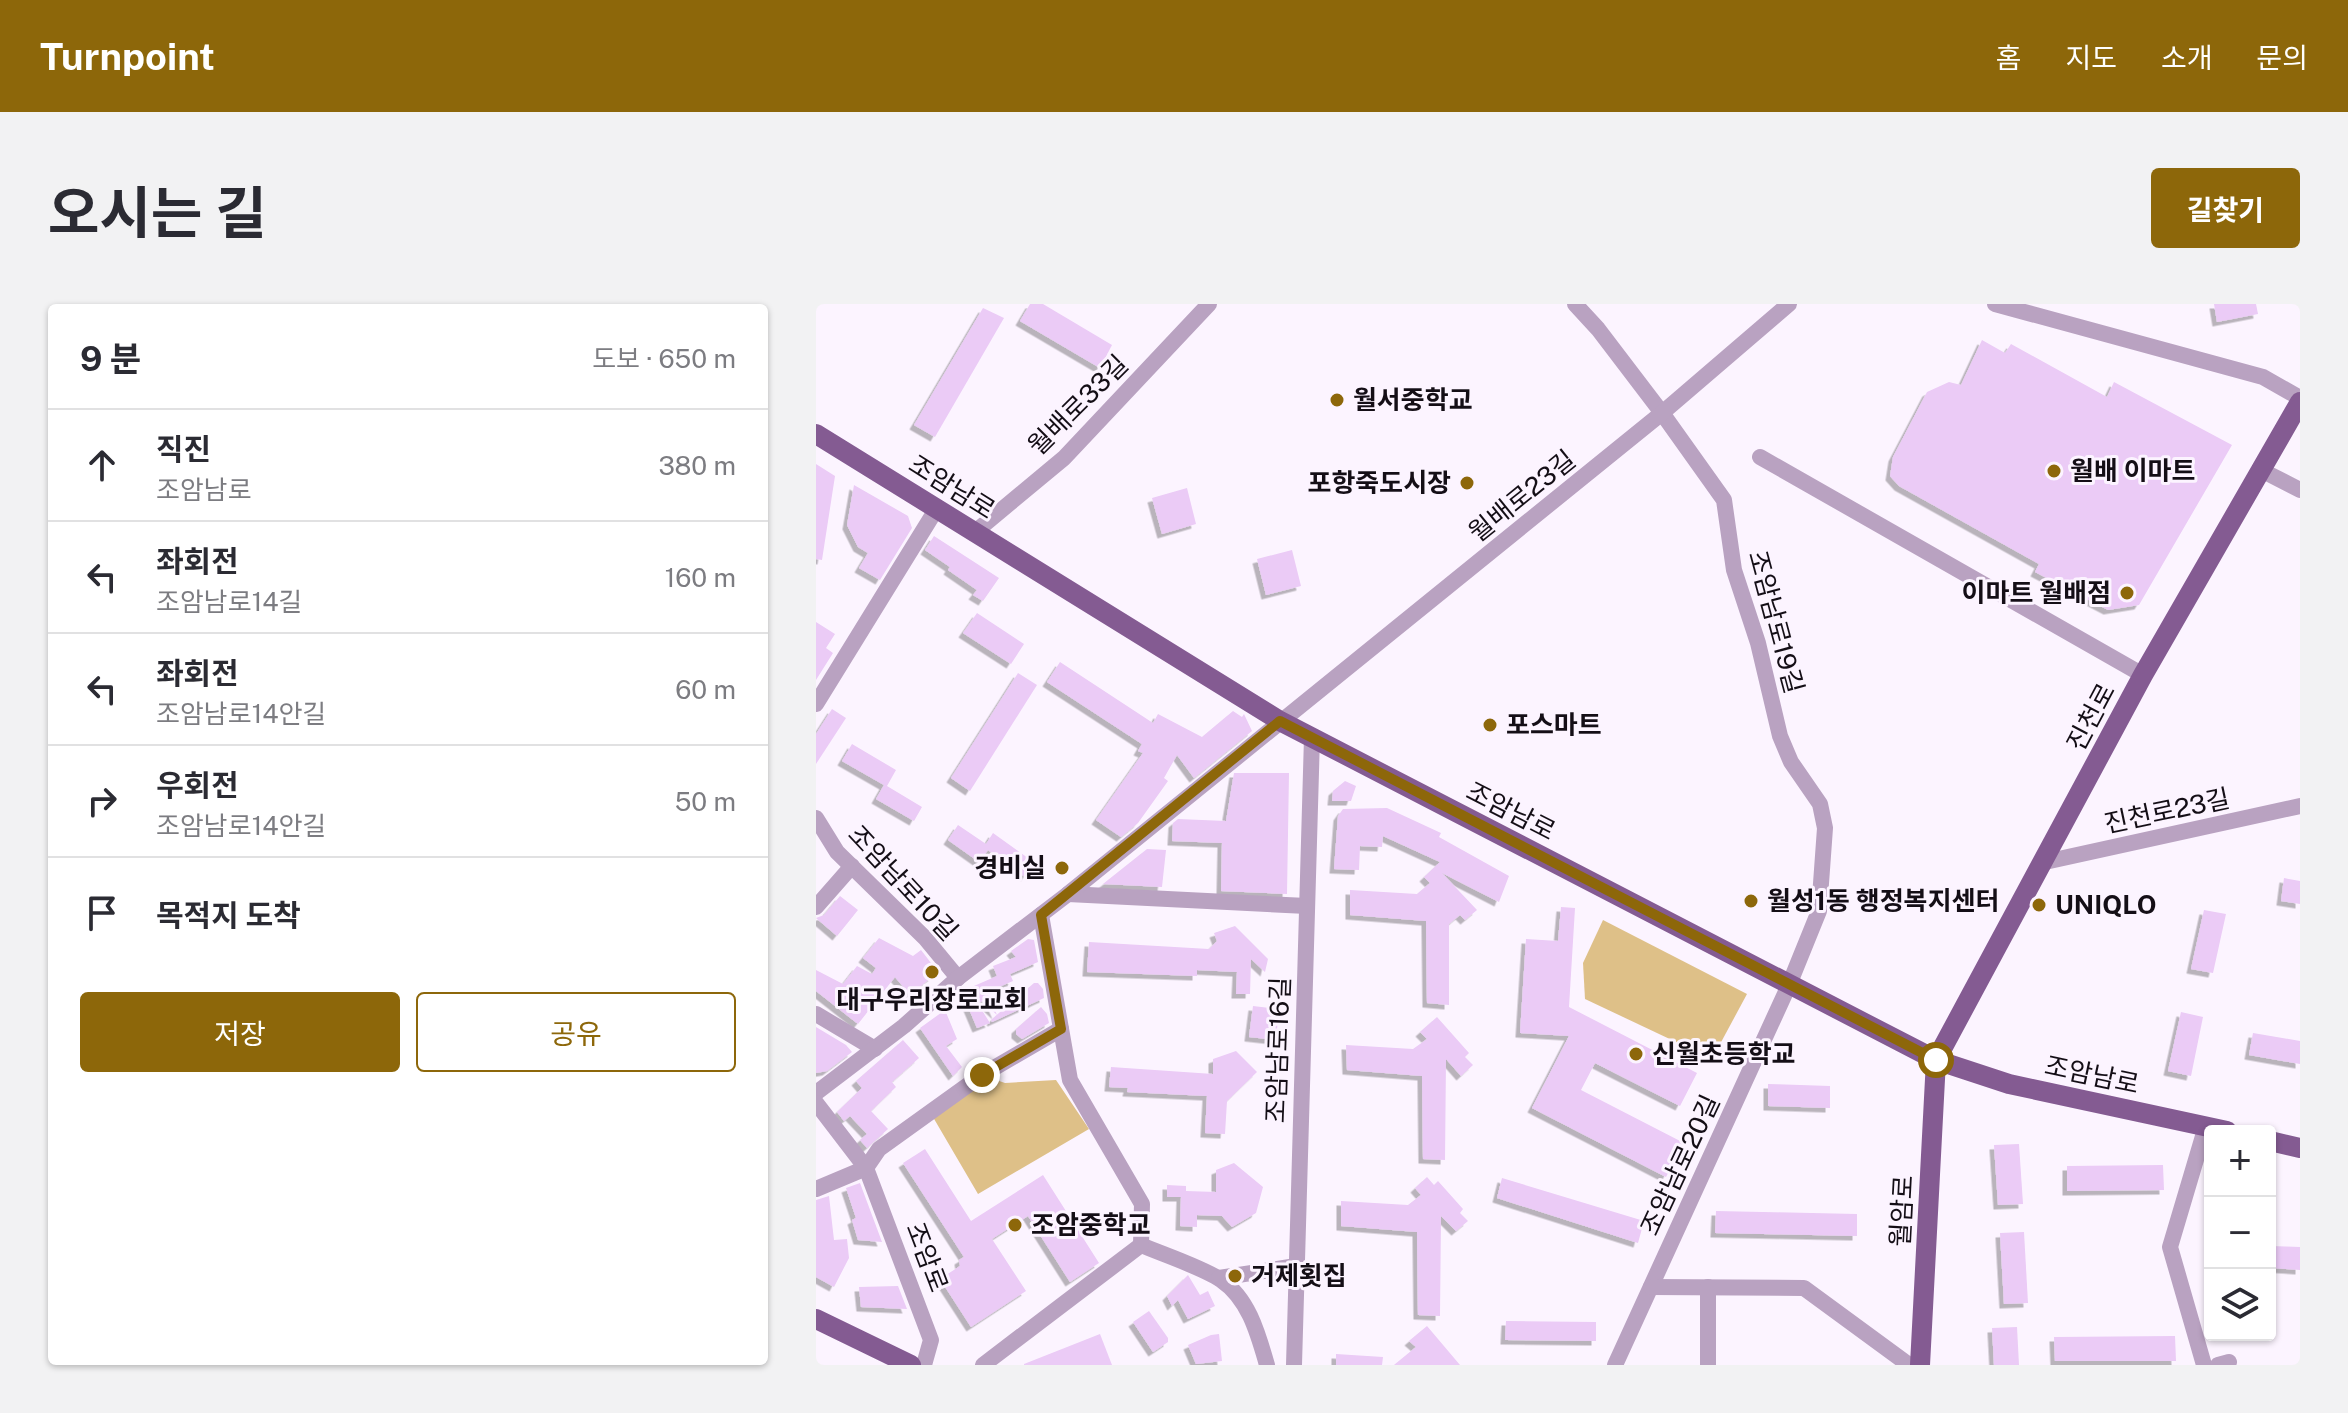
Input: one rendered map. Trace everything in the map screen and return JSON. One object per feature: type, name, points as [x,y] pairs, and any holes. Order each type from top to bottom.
[{"type":"main road","name":"진천로","points":[[1936,1060],[2143,675],[2300,400]]},
{"type":"main road","name":"조암남로","points":[[816,434],[1280,721],[1936,1060],[2009,1084],[2204,1126]]},
{"type":"main road","name":"월암로","points":[[1920,1365],[1936,1060]]},
{"type":"main road","points":[[2276,1142],[2300,1148]]},
{"type":"main road","points":[[816,1319],[911,1365]]},
{"type":"street","name":"월배로33길","points":[[975,532],[1064,458],[1209,304]]},
{"type":"street","name":"조암남로19길","points":[[1575,304],[1662,413],[1724,500],[1734,570],[1758,643],[1780,736],[1791,762],[1820,804],[1825,828],[1819,911],[1789,985]]},
{"type":"street","name":"월배로23길","points":[[816,1093],[904,1026],[958,978],[1068,894],[1662,413],[1789,304]]},
{"type":"street","points":[[1995,304],[2263,377],[2300,400]]},
{"type":"street","points":[[1760,457],[2143,675]]},
{"type":"street","points":[[2261,470],[2300,490]]},
{"type":"street","points":[[816,704],[937,508]]},
{"type":"street","name":"조암남로16길","points":[[1294,1365],[1312,737]]},
{"type":"street","name":"진천로23길","points":[[2045,862],[2300,806]]},
{"type":"street","name":"조암남로10길","points":[[816,818],[837,852],[925,938],[958,978]]},
{"type":"street","points":[[816,907],[852,866]]},
{"type":"street","points":[[1068,894],[1307,906]]},
{"type":"street","points":[[1041,915],[1070,1080],[1142,1204],[1141,1245]]},
{"type":"street","name":"조암남로20길","points":[[1615,1365],[1789,985]]},
{"type":"street","points":[[816,1014],[875,1049]]},
{"type":"street","points":[[816,1189],[866,1168],[879,1149],[969,1084],[1061,1029]]},
{"type":"street","name":"조암로","points":[[816,1103],[866,1168],[931,1340],[924,1365]]},
{"type":"street","points":[[2204,1133],[2170,1247],[2204,1365]]},
{"type":"street","points":[[1141,1245],[1219,1278],[1244,1304],[1258,1333],[1267,1365]]},
{"type":"street","points":[[983,1365],[1141,1245]]},
{"type":"street","points":[[1219,1278],[1296,1266]]},
{"type":"street","points":[[1651,1287],[1804,1288],[1909,1365]]},
{"type":"street","points":[[1708,1287],[1708,1365]]},
{"type":"shaded area","points":[[1603,920],[1747,994],[1712,1059],[1585,999],[1583,963]]},
{"type":"shaded area","points":[[982,1075],[1005,1083],[1056,1080],[1089,1129],[978,1194],[930,1112]]},
{"type":"building","points":[[1030,304],[1043,304],[1112,345],[1100,368],[1020,321]]},
{"type":"building","points":[[2214,304],[2256,304],[2258,314],[2217,322]]},
{"type":"building","points":[[983,308],[1004,318],[935,437],[914,425]]},
{"type":"building","name":"월배 이마트","points":[[1982,340],[2005,353],[2011,344],[2107,397],[2114,382],[2232,445],[2139,605],[2108,610],[2035,572],[2039,564],[1899,486],[1890,476],[1893,457],[1927,392],[1949,382],[1961,385]]},
{"type":"building","points":[[816,464],[835,476],[822,560],[816,559]]},
{"type":"building","points":[[854,485],[908,516],[912,528],[880,580],[859,568],[868,553],[858,547],[847,525]]},
{"type":"building","points":[[1187,488],[1196,524],[1162,534],[1152,498]]},
{"type":"building","points":[[934,536],[999,578],[983,601],[973,595],[977,590],[925,550]]},
{"type":"building","points":[[1292,550],[1301,586],[1266,595],[1257,559]]},
{"type":"building","points":[[977,613],[1024,644],[1011,664],[963,633]]},
{"type":"building","points":[[816,622],[835,634],[826,648],[833,653],[816,680]]},
{"type":"building","points":[[1060,662],[1153,723],[1158,714],[1202,737],[1233,711],[1242,717],[1244,714],[1252,731],[1194,778],[1177,755],[1164,778],[1168,781],[1138,823],[1121,837],[1096,820],[1143,753],[1138,751],[1142,744],[1047,682]]},
{"type":"building","points":[[1018,673],[1037,685],[970,791],[951,778]]},
{"type":"building","points":[[832,709],[846,718],[816,764],[816,734]]},
{"type":"building","points":[[852,744],[896,770],[887,786],[922,807],[914,821],[876,799],[884,785],[842,761]]},
{"type":"building","points":[[1234,773],[1289,773],[1287,894],[1221,891],[1222,843],[1172,841],[1173,823],[1178,819],[1226,821]]},
{"type":"building","points":[[1345,781],[1356,786],[1351,801],[1332,801],[1333,791]]},
{"type":"building","points":[[1387,808],[1441,833],[1439,837],[1509,876],[1499,902],[1442,873],[1477,910],[1465,920],[1460,915],[1449,924],[1449,1005],[1427,1003],[1426,921],[1350,915],[1350,890],[1417,894],[1430,883],[1424,877],[1440,862],[1383,836],[1382,847],[1360,846],[1359,870],[1334,869],[1338,816],[1343,809]]},
{"type":"building","points":[[958,825],[986,844],[993,833],[1035,863],[1025,877],[988,850],[979,862],[948,840]]},
{"type":"building","points":[[1147,849],[1166,850],[1162,887],[1103,884]]},
{"type":"building","points":[[2284,878],[2300,881],[2300,904],[2281,901]]},
{"type":"building","points":[[840,896],[858,910],[837,936],[816,918],[824,915]]},
{"type":"building","points":[[1561,907],[1575,908],[1569,1007],[1697,1073],[1680,1106],[1595,1063],[1581,1090],[1684,1143],[1666,1177],[1532,1108],[1569,1036],[1520,1033],[1526,939],[1558,941]]},
{"type":"building","points":[[2204,910],[2226,914],[2213,973],[2191,969]]},
{"type":"building","points":[[1235,926],[1268,959],[1265,972],[1251,959],[1250,994],[1236,994],[1237,972],[1197,970],[1197,976],[1087,972],[1089,942],[1209,949],[1217,941],[1214,933]]},
{"type":"building","points":[[879,938],[913,956],[921,950],[938,972],[910,995],[895,977],[858,1024],[816,991],[816,970],[843,984],[857,966],[872,974],[876,968],[863,958]]},
{"type":"building","points":[[1028,939],[1034,940],[1038,962],[1010,974],[1013,981],[987,992],[997,1015],[982,1001],[978,1004],[990,1023],[977,1028],[961,990],[997,976],[993,966],[1016,957],[1011,951]]},
{"type":"building","points":[[1034,983],[1043,989],[1044,998],[992,1022],[991,1020]]},
{"type":"building","points":[[1253,1006],[1279,1009],[1276,1040],[1249,1037]]},
{"type":"building","points":[[1041,1007],[1049,1023],[1022,1039],[1016,1034],[1016,1029]]},
{"type":"building","points":[[945,1010],[957,1039],[946,1046],[962,1067],[953,1076],[920,1028]]},
{"type":"building","points":[[2181,1012],[2203,1017],[2191,1076],[2168,1071]]},
{"type":"building","points":[[1437,1017],[1469,1053],[1465,1057],[1473,1065],[1461,1076],[1446,1059],[1445,1160],[1423,1159],[1422,1076],[1347,1070],[1346,1045],[1413,1049],[1427,1039],[1420,1032]]},
{"type":"building","points":[[816,1027],[852,1052],[827,1071],[816,1073]]},
{"type":"building","points":[[2253,1033],[2300,1041],[2300,1064],[2249,1055]]},
{"type":"building","points":[[903,1040],[919,1058],[892,1082],[896,1087],[871,1111],[888,1129],[867,1148],[860,1140],[867,1134],[850,1116],[844,1121],[837,1112],[862,1088],[856,1081]]},
{"type":"building","points":[[1236,1051],[1257,1072],[1227,1101],[1225,1134],[1205,1133],[1207,1096],[1127,1092],[1128,1088],[1109,1087],[1111,1067],[1213,1074],[1213,1059]]},
{"type":"building","points":[[1768,1084],[1830,1086],[1830,1108],[1768,1106]]},
{"type":"building","points":[[2019,1144],[2023,1204],[1998,1205],[1994,1145]]},
{"type":"building","points":[[925,1149],[971,1221],[1043,1175],[1099,1263],[1070,1282],[1028,1216],[992,1239],[1026,1291],[971,1327],[940,1279],[960,1266],[959,1260],[964,1257],[903,1163]]},
{"type":"building","points":[[1234,1163],[1263,1187],[1256,1213],[1232,1227],[1222,1216],[1197,1215],[1197,1227],[1180,1226],[1181,1197],[1167,1197],[1167,1185],[1186,1186],[1186,1191],[1216,1192],[1216,1170]]},
{"type":"building","points":[[2163,1165],[2164,1190],[2067,1191],[2067,1166]]},
{"type":"building","points":[[1427,1177],[1434,1185],[1438,1181],[1463,1209],[1460,1213],[1468,1221],[1456,1231],[1441,1216],[1440,1316],[1418,1315],[1417,1232],[1341,1226],[1341,1201],[1408,1205],[1421,1195],[1415,1188]]},
{"type":"building","points":[[1502,1178],[1644,1221],[1638,1243],[1497,1198]]},
{"type":"building","points":[[860,1183],[882,1242],[858,1240],[852,1220],[856,1218],[846,1188]]},
{"type":"building","points":[[829,1196],[834,1240],[847,1239],[849,1258],[834,1287],[816,1277],[816,1200]]},
{"type":"building","points":[[1716,1211],[1857,1214],[1857,1236],[1715,1233]]},
{"type":"building","points":[[2024,1232],[2028,1303],[2004,1304],[2000,1233]]},
{"type":"building","points":[[2276,1246],[2300,1247],[2300,1270],[2276,1268]]},
{"type":"building","points":[[1188,1275],[1200,1295],[1208,1291],[1215,1306],[1188,1319],[1178,1300],[1172,1306],[1167,1296]]},
{"type":"building","points":[[898,1286],[907,1309],[861,1307],[859,1287]]},
{"type":"building","points":[[1149,1311],[1168,1338],[1168,1342],[1153,1352],[1133,1322]]},
{"type":"building","points":[[1506,1321],[1596,1322],[1596,1341],[1505,1340]]},
{"type":"building","points":[[1427,1326],[1460,1365],[1394,1365],[1416,1347],[1409,1341]]},
{"type":"building","points":[[2017,1327],[2019,1365],[1994,1365],[1992,1328]]},
{"type":"building","points":[[1100,1334],[1112,1365],[1024,1365],[1024,1364]]},
{"type":"building","points":[[1219,1334],[1222,1361],[1196,1364],[1188,1345]]},
{"type":"building","points":[[2175,1336],[2176,1361],[2055,1361],[2054,1337]]},
{"type":"building","points":[[1336,1354],[1383,1357],[1382,1365],[1336,1365]]},
{"type":"place","name":"월서중학교","points":[[1337,400]]},
{"type":"place","name":"월배 이마트","points":[[2054,471]]},
{"type":"place","name":"포항죽도시장","points":[[1467,483]]},
{"type":"place","name":"이마트 월배점","points":[[2127,593]]},
{"type":"place","name":"포스마트","points":[[1490,725]]},
{"type":"place","name":"경비실","points":[[1062,868]]},
{"type":"place","name":"월성1동 행정복지센터","points":[[1751,901]]},
{"type":"place","name":"UNIQLO","points":[[2039,905]]},
{"type":"place","name":"대구우리장로교회","points":[[932,972]]},
{"type":"place","name":"신월초등학교","points":[[1636,1054]]},
{"type":"place","name":"조암중학교","points":[[1015,1225]]},
{"type":"place","name":"거제횟집","points":[[1235,1276]]},
{"type":"route","points":[[982,1075],[1061,1029],[1041,915],[1280,721],[1936,1060]]}]
